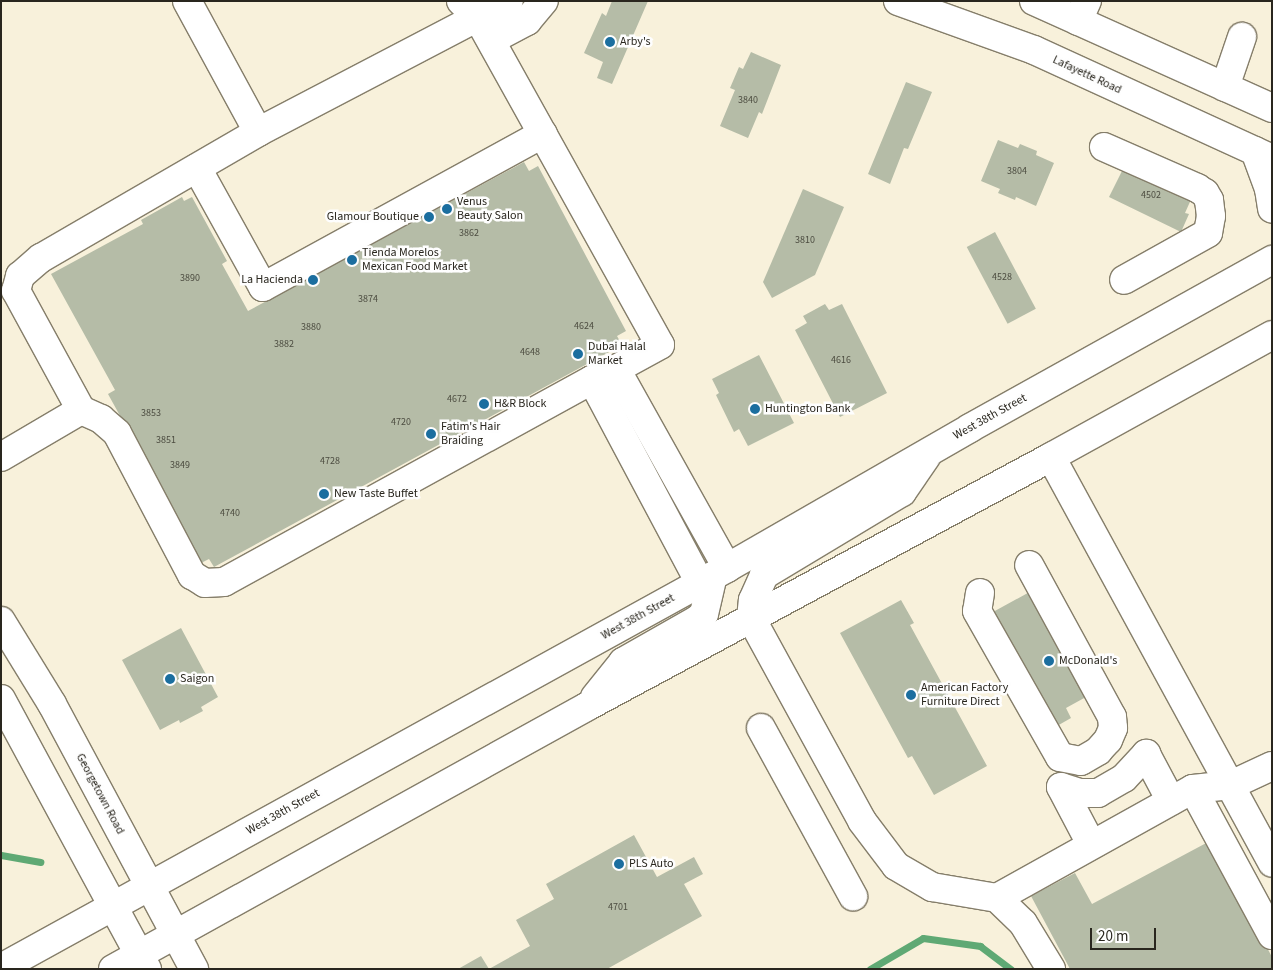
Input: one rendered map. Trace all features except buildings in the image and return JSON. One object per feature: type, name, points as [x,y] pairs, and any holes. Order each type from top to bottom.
[{"type":"main road","points":[[187,1],[258,132]]},
{"type":"main road","points":[[477,20],[543,134],[660,345],[224,582],[205,583],[192,575],[117,433],[101,419],[80,410],[16,291],[20,276],[40,258],[258,132],[477,20],[509,1]]},
{"type":"main road","points":[[477,20],[527,21],[544,1]]},
{"type":"main road","name":"Lafayette Road","points":[[898,1],[1034,50],[1263,155]]},
{"type":"main road","points":[[1034,1],[1082,11],[1225,87],[1272,108]]},
{"type":"main road","points":[[1225,87],[1242,37]]},
{"type":"main road","points":[[197,168],[263,287],[543,134]]},
{"type":"main road","points":[[1104,147],[1198,188],[1205,193],[1210,208],[1208,233],[1124,280]]},
{"type":"main road","points":[[1263,155],[1272,209]]},
{"type":"main road","points":[[1267,262],[1272,238]]},
{"type":"main road","name":"West 38th Street","points":[[1,968],[713,576],[930,451],[1267,262]]},
{"type":"main road","points":[[112,969],[143,961],[176,934],[588,706],[1051,457],[1272,334]]},
{"type":"main road","points":[[588,706],[623,662],[697,620],[704,614],[713,576],[604,374]]},
{"type":"main road","points":[[1,457],[80,410]]},
{"type":"main road","points":[[930,451],[902,492],[764,576],[753,600],[751,618],[862,821],[896,866],[932,887],[997,898],[1023,923],[1051,969]]},
{"type":"main road","points":[[1051,457],[1272,863]]},
{"type":"main road","points":[[980,593],[977,611],[1060,757],[1081,761],[1098,751],[1110,734],[1113,728],[1112,717],[1029,565]]},
{"type":"main road","name":"Georgetown Road","points":[[1,621],[52,704],[194,969]]},
{"type":"main road","points":[[1,699],[143,961]]},
{"type":"main road","points":[[761,728],[853,896]]},
{"type":"main road","points":[[1091,844],[1061,787],[1079,793],[1098,793],[1124,778],[1146,754],[1182,795],[1272,935]]},
{"type":"main road","points":[[997,898],[1182,795],[1231,785],[1272,766]]},
{"type":"waterway","points":[[1,855],[40,862]]},
{"type":"waterway","points":[[870,969],[923,938],[980,946],[1011,969]]},
{"type":"place","name":"Arby's","points":[[610,42]]},
{"type":"place","name":"Venus Beauty Salon","points":[[447,209]]},
{"type":"place","name":"Glamour Boutique","points":[[429,217]]},
{"type":"place","name":"Tienda Morelos Mexican Food Market","points":[[352,260]]},
{"type":"place","name":"La Hacienda","points":[[313,280]]},
{"type":"place","name":"Dubai Halal Market","points":[[578,354]]},
{"type":"place","name":"H&R Block","points":[[484,404]]},
{"type":"place","name":"Huntington Bank","points":[[755,409]]},
{"type":"place","name":"Fatim's Hair Braiding","points":[[431,434]]},
{"type":"place","name":"New Taste Buffet","points":[[324,494]]},
{"type":"place","name":"McDonald's","points":[[1049,661]]},
{"type":"place","name":"Saigon","points":[[170,679]]},
{"type":"place","name":"American Factory Furniture Direct","points":[[911,695]]},
{"type":"place","name":"PLS Auto","points":[[619,864]]}]
